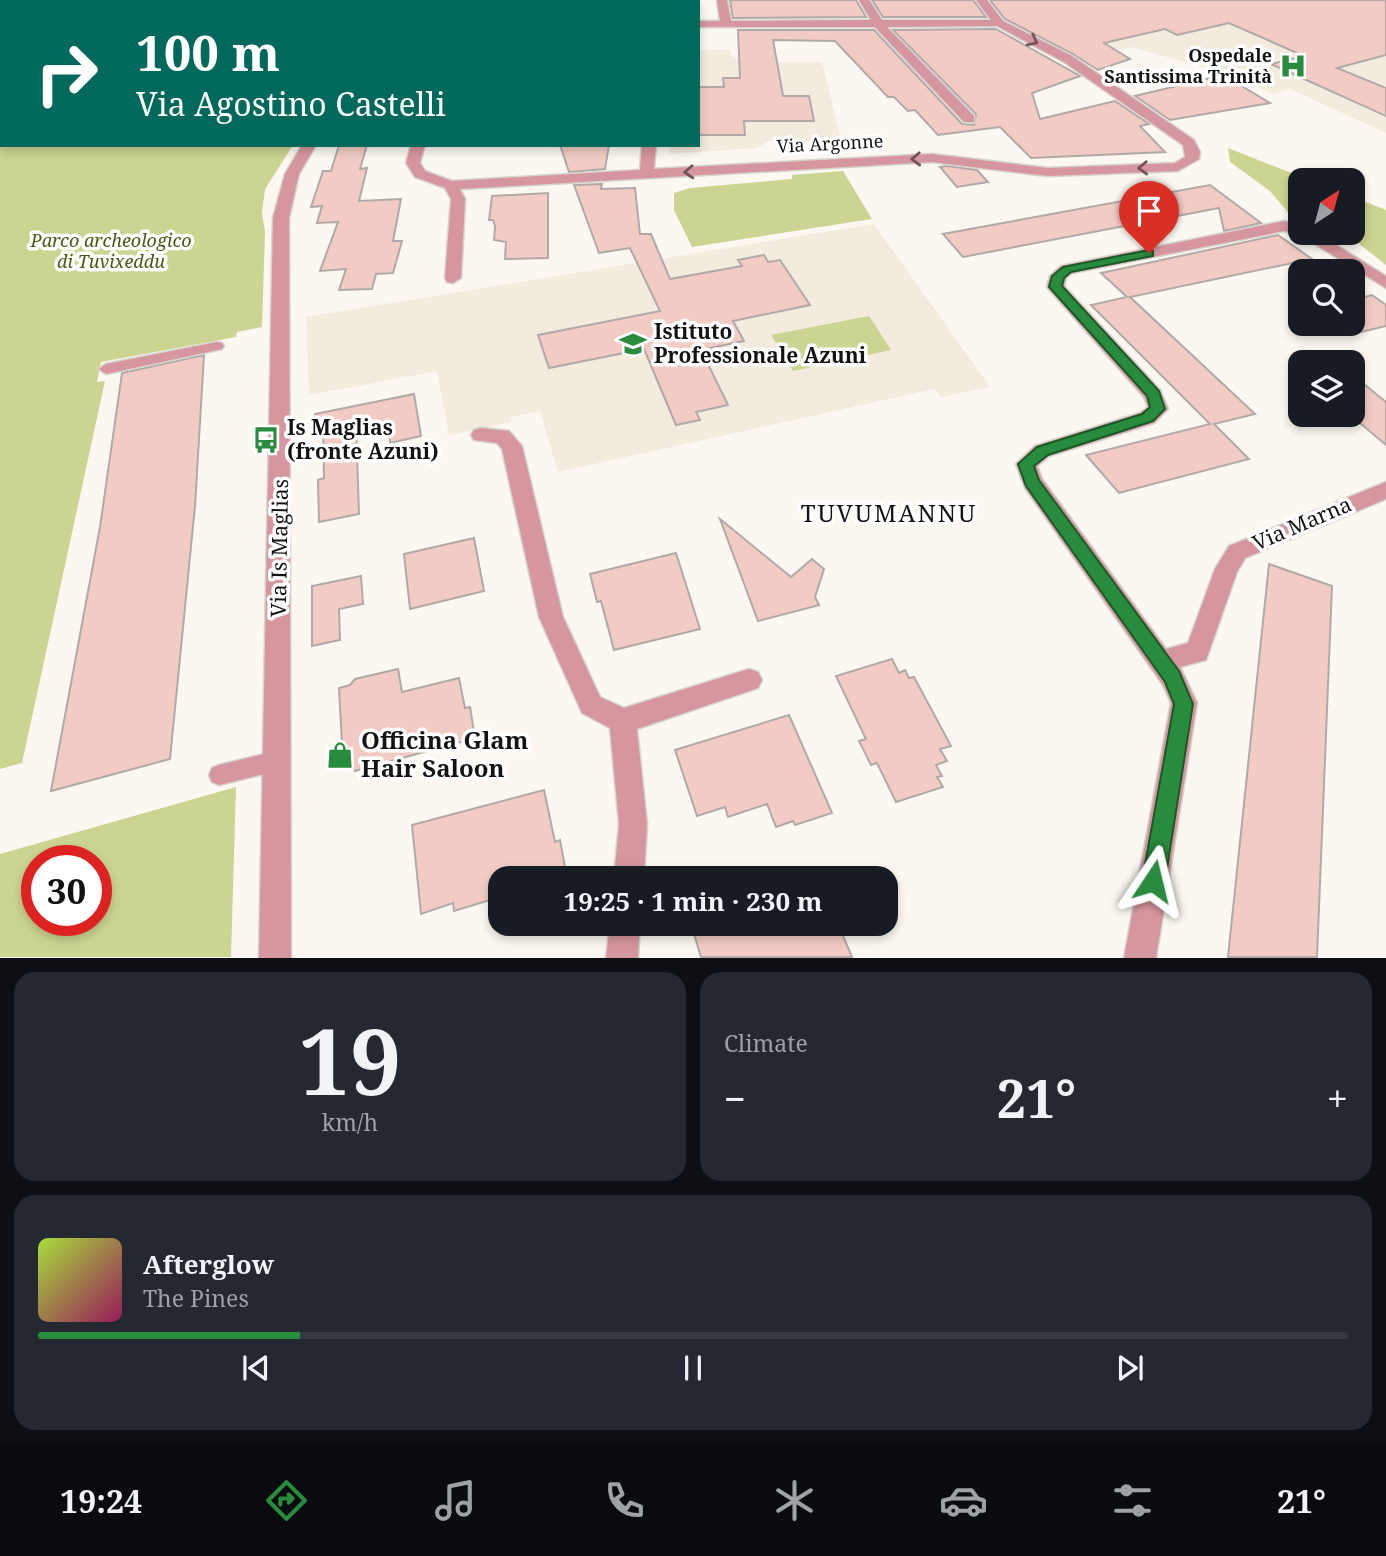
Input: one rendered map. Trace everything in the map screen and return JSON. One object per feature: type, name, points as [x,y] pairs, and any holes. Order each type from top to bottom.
[{"type":"street","points":[[722,0],[726,24]]},
{"type":"street","points":[[864,0],[879,25],[970,119]]},
{"type":"street","points":[[981,0],[999,23]]},
{"type":"street","points":[[700,24],[999,23]]},
{"type":"street","name":"Via Argonne","points":[[451,185],[932,158],[1048,172],[1178,167],[1192,159],[1194,152],[1189,143],[1068,59],[999,23]]},
{"type":"street","name":"Via Is Maglias","points":[[275,957],[281,218],[292,174],[309,147]]},
{"type":"street","points":[[417,147],[413,163],[420,174],[451,185],[458,199],[453,278]]},
{"type":"street","points":[[648,174],[649,147]]},
{"type":"street","points":[[1140,957],[1184,704],[1172,677],[1032,482],[1026,464],[1042,451],[1147,418],[1158,409],[1153,394],[1055,287],[1058,276],[1067,269],[1288,227]]},
{"type":"street","points":[[1326,245],[1386,283]]},
{"type":"street","points":[[481,435],[502,436],[512,446],[551,617],[591,705],[623,721],[749,680]]},
{"type":"street","name":"Via Marna","points":[[1161,661],[1197,652],[1226,569],[1237,552],[1386,489]]},
{"type":"street","points":[[623,721],[633,824],[630,866]]},
{"type":"street","points":[[622,957],[624,936]]},
{"type":"lane","points":[[106,369],[217,346]]},
{"type":"lane","points":[[219,775],[277,761]]},
{"type":"shaded area","name":"Ospedale Santissima Trinità","points":[[1386,0],[1386,133],[1290,89],[1273,94],[1228,74],[1131,47],[1082,59],[1015,23]]},
{"type":"shaded area","points":[[700,50],[730,50],[732,56],[744,62],[822,62],[841,140],[769,141],[757,148],[670,154],[670,147],[700,147]]},
{"type":"shaded area","name":"Istituto Professionale Azuni","points":[[874,224],[990,387],[941,397],[934,389],[558,472],[540,411],[511,417],[512,422],[449,435],[437,371],[309,395],[306,317]]},
{"type":"green space","name":"Parco archeologico di Tuvixeddu","points":[[0,147],[292,147],[265,189],[262,213],[265,232],[262,327],[237,332],[236,337],[101,362],[97,382],[105,381],[22,763],[0,769]]},
{"type":"green space","points":[[1228,148],[1288,172],[1288,212],[1270,191],[1230,162]]},
{"type":"green space","points":[[843,171],[872,219],[692,247],[674,210],[674,193],[690,188],[792,179],[792,175]]},
{"type":"green space","points":[[1365,202],[1386,210],[1386,265],[1361,245],[1365,245]]},
{"type":"green space","points":[[869,316],[891,350],[793,371],[771,335]]},
{"type":"green space","points":[[236,787],[231,957],[0,957],[0,854],[21,848],[21,936],[112,936],[112,845],[32,845]]},
{"type":"building","points":[[730,0],[856,0],[866,17],[733,18]]},
{"type":"building","points":[[872,0],[973,0],[986,17],[883,17]]},
{"type":"building","name":"Ospedale Santissima Trinità","points":[[990,0],[1386,0],[1386,55],[1337,68],[1386,88],[1386,116],[1271,64],[1304,56],[1229,23],[1177,35],[1165,29],[1104,43],[1130,59],[1098,70],[1005,19]]},
{"type":"building","points":[[996,29],[1080,76],[1032,93],[1040,119],[1115,101],[1149,124],[1140,126],[1165,152],[1031,158],[1000,127],[938,135],[915,110],[908,111],[894,97],[888,97],[835,41],[773,40],[783,96],[809,96],[814,121],[744,121],[745,135],[700,135],[700,87],[724,87],[723,78],[740,78],[738,30],[874,30],[962,124],[974,125],[976,114],[893,30]]},
{"type":"building","points":[[1223,75],[1270,103],[1170,120],[1135,96]]},
{"type":"building","points":[[338,147],[366,147],[360,169],[367,168],[359,201],[401,199],[393,241],[402,241],[393,273],[376,274],[372,289],[339,290],[346,269],[320,271],[338,222],[317,223],[322,206],[311,207],[323,171],[331,171]]},
{"type":"building","points":[[561,147],[609,147],[605,169],[569,172]]},
{"type":"building","points":[[940,167],[977,170],[988,182],[957,187]]},
{"type":"building","points":[[602,184],[601,189],[635,188],[640,234],[651,234],[670,279],[742,266],[738,260],[764,255],[768,262],[780,260],[810,305],[733,321],[744,341],[701,350],[728,405],[696,412],[700,420],[676,425],[644,349],[549,368],[538,335],[660,311],[630,248],[599,253],[574,185]]},
{"type":"building","points":[[1210,185],[1261,223],[1224,231],[1219,208],[963,257],[943,234]]},
{"type":"building","points":[[548,193],[548,258],[505,259],[506,242],[494,240],[495,226],[493,220],[489,220],[492,196]]},
{"type":"building","points":[[1278,235],[1288,245],[1312,259],[1288,259],[1288,264],[1130,297],[1255,414],[1214,424],[1249,459],[1119,493],[1086,455],[1210,424],[1091,305],[1127,297],[1101,273]]},
{"type":"building","points":[[1372,295],[1386,305],[1386,326],[1365,331],[1365,297]]},
{"type":"building","points":[[204,355],[195,506],[170,759],[51,791],[100,527],[122,373]]},
{"type":"building","points":[[1365,385],[1386,402],[1386,445],[1365,427]]},
{"type":"building","points":[[414,394],[421,436],[390,443],[388,423],[356,425],[359,514],[319,522],[318,480],[324,478],[323,428],[317,428],[315,414]]},
{"type":"building","points":[[720,519],[791,577],[812,559],[824,569],[815,597],[819,605],[758,621]]},
{"type":"building","points":[[474,538],[484,591],[410,609],[404,554]]},
{"type":"building","points":[[676,553],[700,629],[614,650],[601,601],[597,602],[590,574]]},
{"type":"building","points":[[1269,564],[1332,586],[1317,957],[1228,957]]},
{"type":"building","points":[[361,576],[363,604],[339,609],[340,640],[312,646],[312,586]]},
{"type":"building","points":[[892,659],[899,673],[905,670],[909,678],[914,677],[951,746],[940,749],[947,761],[936,765],[942,776],[937,777],[943,787],[896,802],[877,763],[871,765],[859,741],[866,739],[836,676]]},
{"type":"building","points":[[398,669],[402,692],[459,678],[465,708],[470,707],[475,738],[355,771],[352,763],[343,763],[339,688],[350,685],[355,679]]},
{"type":"building","points":[[789,715],[832,813],[795,825],[793,821],[776,827],[767,804],[728,817],[725,807],[697,816],[675,750]]},
{"type":"building","points":[[544,790],[555,842],[560,840],[565,866],[488,866],[488,901],[454,911],[453,903],[421,914],[412,825]]},
{"type":"building","points":[[695,936],[843,936],[852,957],[701,957]]},
{"type":"place","name":"Ospedale Santissima Trinità","points":[[1293,66]]},
{"type":"place","name":"Istituto Professionale Azuni","points":[[633,344]]},
{"type":"place","name":"Is Maglias (fronte Azuni)","points":[[266,440]]},
{"type":"place","name":"Officina Glam Hair Saloon","points":[[340,755]]},
{"type":"district","name":"TUVUMANNU","points":[[889,514]]},
{"type":"route","points":[[1149,253],[1067,269],[1058,276],[1055,287],[1153,394],[1158,409],[1147,418],[1042,451],[1026,464],[1032,482],[1172,677],[1184,704],[1153,881]]}]
